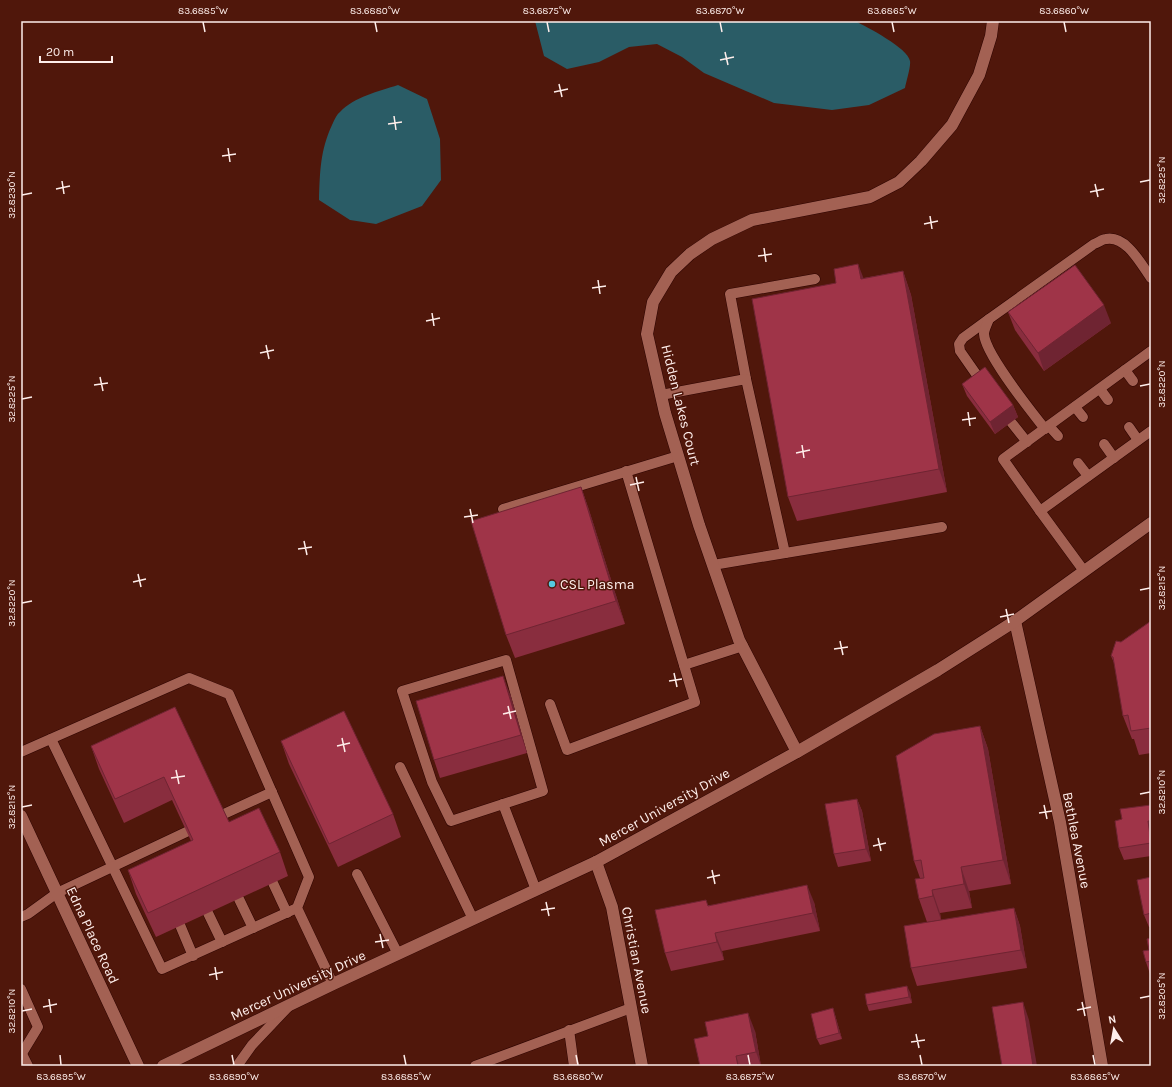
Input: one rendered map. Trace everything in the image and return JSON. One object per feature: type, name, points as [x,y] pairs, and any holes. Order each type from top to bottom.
[{"type":"street","name":"Hidden Lakes Court","points":[[797,752],[742,646],[699,525],[664,414],[647,334],[653,302],[671,272],[690,254],[712,240],[752,220],[870,197],[899,182],[952,125],[979,75],[991,36],[993,21]]},
{"type":"street","name":"Mercer University Drive","points":[[163,1066],[333,984],[596,862],[797,752],[938,670],[1014,621],[1151,523]]},
{"type":"street","name":"Bethlea Avenue","points":[[1014,621],[1060,822],[1102,1066]]},
{"type":"street","name":"Edna Place Road","points":[[21,816],[138,1066]]},
{"type":"street","name":"Christian Avenue","points":[[596,862],[612,907],[642,1066]]},
{"type":"lane","points":[[984,384],[960,351],[959,344],[963,338],[1094,244],[1105,238],[1118,239],[1126,245],[1151,278]]},
{"type":"lane","points":[[785,553],[746,379],[730,294],[815,279]]},
{"type":"lane","points":[[989,319],[984,334],[987,346],[998,365],[1047,427],[1058,436]]},
{"type":"lane","points":[[1084,571],[1003,459],[1150,353]]},
{"type":"lane","points":[[1125,370],[1133,381]]},
{"type":"lane","points":[[660,395],[746,379]]},
{"type":"lane","points":[[1100,389],[1108,400]]},
{"type":"lane","points":[[1075,407],[1083,417]]},
{"type":"lane","points":[[1011,422],[1027,442]]},
{"type":"lane","points":[[1129,427],[1138,440]]},
{"type":"lane","points":[[1040,511],[1151,431]]},
{"type":"lane","points":[[1104,444],[1114,458]]},
{"type":"lane","points":[[503,508],[678,456]]},
{"type":"lane","points":[[1078,463],[1088,476]]},
{"type":"lane","points":[[550,704],[567,750],[695,702],[626,471]]},
{"type":"lane","points":[[713,565],[942,527]]},
{"type":"lane","points":[[684,665],[742,646]]},
{"type":"lane","points":[[506,660],[543,791],[503,804],[451,821],[432,782],[402,691],[506,660]]},
{"type":"lane","points":[[21,752],[189,678],[229,694],[309,877],[297,908],[194,956],[162,969],[51,739]]},
{"type":"lane","points":[[400,767],[473,919]]},
{"type":"lane","points":[[21,918],[57,892],[113,866],[147,854],[175,841],[238,811],[272,792]]},
{"type":"lane","points":[[503,804],[536,890]]},
{"type":"lane","points":[[357,874],[398,954]]},
{"type":"lane","points":[[273,883],[287,913]]},
{"type":"lane","points":[[238,899],[252,928]]},
{"type":"lane","points":[[297,908],[333,984]]},
{"type":"lane","points":[[208,913],[222,942]]},
{"type":"lane","points":[[180,925],[194,956]]},
{"type":"lane","points":[[21,989],[38,1027],[21,1054],[28,1066]]},
{"type":"lane","points":[[237,1066],[252,1045],[290,1005]]},
{"type":"lane","points":[[476,1066],[631,1008]]},
{"type":"lane","points":[[569,1030],[574,1066]]},
{"type":"water","points":[[535,21],[855,21],[895,44],[908,56],[910,67],[905,88],[869,105],[832,110],[774,103],[704,73],[682,57],[657,44],[629,47],[599,62],[567,69],[544,56]]},
{"type":"water","points":[[398,85],[427,99],[440,139],[441,180],[422,206],[376,224],[350,220],[319,200],[321,162],[328,135],[336,116],[352,102],[375,92]]},
{"type":"building","points":[[858,264],[861,279],[903,271],[939,469],[788,497],[752,299],[836,283],[834,269]]},
{"type":"building","points":[[1075,265],[1104,305],[1038,353],[1008,312]]},
{"type":"building","points":[[985,367],[1013,405],[990,422],[962,384]]},
{"type":"building","name":"CSL Plasma","points":[[581,487],[616,601],[506,635],[471,521]]},
{"type":"building","points":[[1151,621],[1151,728],[1131,731],[1128,715],[1123,716],[1113,657],[1111,656],[1116,641],[1121,642]]},
{"type":"building","points":[[503,676],[521,735],[434,760],[416,701]]},
{"type":"building","points":[[175,707],[229,822],[259,808],[280,852],[148,913],[128,870],[193,840],[164,777],[115,799],[91,746]]},
{"type":"building","points":[[344,711],[393,814],[329,844],[281,741]]},
{"type":"building","points":[[980,726],[1003,860],[961,867],[964,884],[932,890],[933,896],[919,899],[915,879],[924,878],[921,860],[914,861],[896,756],[934,734]]},
{"type":"building","points":[[857,799],[866,849],[834,854],[825,804]]},
{"type":"building","points":[[1151,805],[1151,821],[1148,821],[1151,843],[1119,848],[1115,821],[1122,819],[1120,809]]},
{"type":"building","points":[[1151,877],[1151,913],[1144,915],[1137,880]]},
{"type":"building","points":[[807,885],[813,913],[715,933],[717,942],[665,953],[655,910],[706,900],[708,906]]},
{"type":"building","points":[[1014,908],[1021,950],[911,968],[904,926]]},
{"type":"building","points":[[1151,938],[1151,961],[1146,962],[1143,951],[1149,950],[1147,939]]},
{"type":"building","points":[[907,986],[909,997],[867,1005],[865,994]]},
{"type":"building","points":[[1023,1002],[1033,1066],[1002,1066],[992,1007]]},
{"type":"building","points":[[833,1008],[839,1033],[817,1039],[811,1014]]},
{"type":"building","points":[[748,1013],[756,1052],[736,1056],[738,1066],[700,1066],[694,1039],[708,1036],[705,1022]]},
{"type":"place","name":"CSL Plasma","points":[[552,584]]}]
